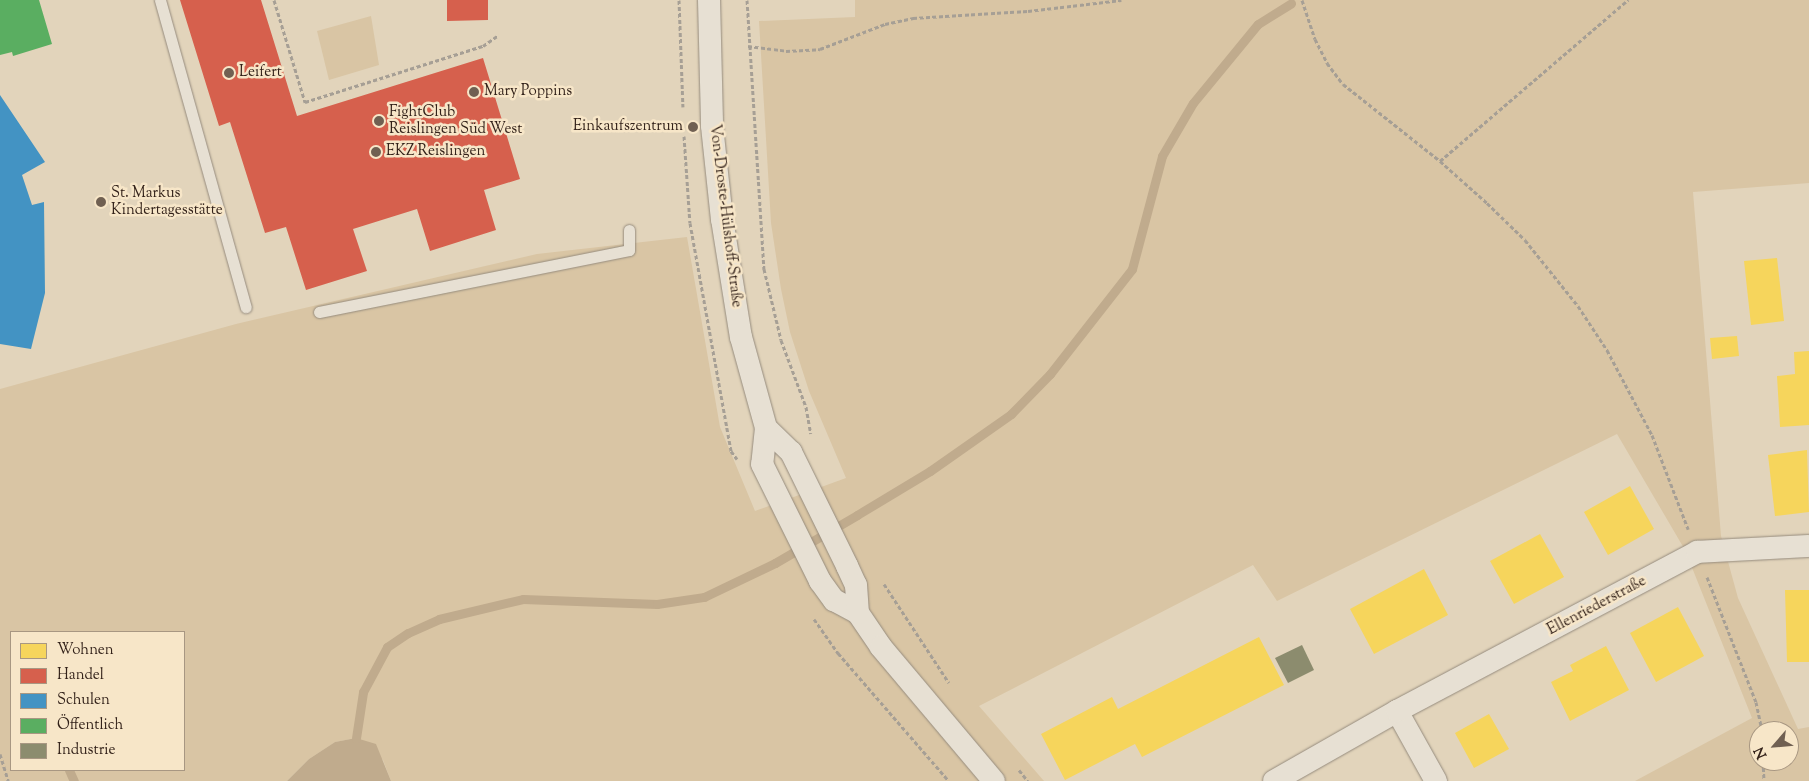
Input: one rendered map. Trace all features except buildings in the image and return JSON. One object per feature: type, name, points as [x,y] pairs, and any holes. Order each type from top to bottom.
[{"type":"street","name":"Von-Droste-Hülshoff-Straße","points":[[709,0],[712,126],[722,219],[742,337],[766,428],[762,464],[772,489],[813,571],[834,600],[858,613],[892,661],[991,780]]},
{"type":"street","points":[[766,428],[790,452],[856,586],[858,613]]},
{"type":"street","name":"Ellenriederstraße","points":[[1274,781],[1397,711],[1697,552],[1809,546]]},
{"type":"street","points":[[1397,711],[1436,781]]},
{"type":"lane","points":[[160,0],[246,307]]},
{"type":"lane","points":[[319,312],[629,250],[629,230]]},
{"type":"path","points":[[274,0],[305,102],[484,46],[499,35]]},
{"type":"path","points":[[747,0],[748,46],[764,269],[781,340],[806,407],[811,436]]},
{"type":"path","points":[[748,46],[786,51],[820,49],[885,24],[913,18],[1028,11],[1121,0]]},
{"type":"path","points":[[1302,0],[1315,39],[1327,63],[1343,84],[1440,161],[1525,240],[1551,270],[1602,343],[1652,435],[1745,670],[1759,721]]},
{"type":"path","points":[[1440,161],[1628,0]]},
{"type":"path","points":[[881,579],[955,691]]},
{"type":"path","points":[[808,611],[838,653],[949,781]]},
{"type":"path","points":[[0,754],[8,781]]},
{"type":"path","points":[[1015,766],[1028,781]]},
{"type":"shaded area","points":[[855,0],[1809,0],[1809,183],[1693,192],[1721,536],[1738,598],[1794,721],[1749,721],[1749,771],[1799,771],[1799,729],[1809,727],[1809,781],[1635,781],[1752,718],[1685,550],[1617,434],[1277,601],[1253,565],[979,706],[1044,781],[391,781],[383,760],[356,738],[335,742],[309,759],[287,781],[0,781],[0,389],[236,324],[537,254],[687,237],[720,427],[755,511],[846,478],[809,391],[790,332],[771,223],[759,21],[855,17]]},
{"type":"shaded area","points":[[371,16],[379,65],[329,80],[317,31]]},
{"type":"shaded area","points":[[356,738],[376,744],[391,781],[287,781],[309,759],[335,742]]},
{"type":"waterway","points":[[356,738],[363,692],[387,647],[408,633],[439,619],[523,599],[657,604],[704,597],[775,563],[857,515],[930,471],[1011,414],[1050,374],[1132,269],[1162,156],[1193,103],[1258,24],[1291,3]]},
{"type":"waterway","points":[[69,771],[74,781]]},
{"type":"place","name":"Leifert","points":[[229,73]]},
{"type":"place","name":"Mary Poppins","points":[[474,92]]},
{"type":"place","name":"FightClub Reislingen Süd West","points":[[379,121]]},
{"type":"place","name":"Einkaufszentrum","points":[[693,127]]},
{"type":"place","name":"EKZ Reislingen","points":[[376,152]]},
{"type":"place","name":"St. Markus Kindertagesstätte","points":[[101,202]]}]
